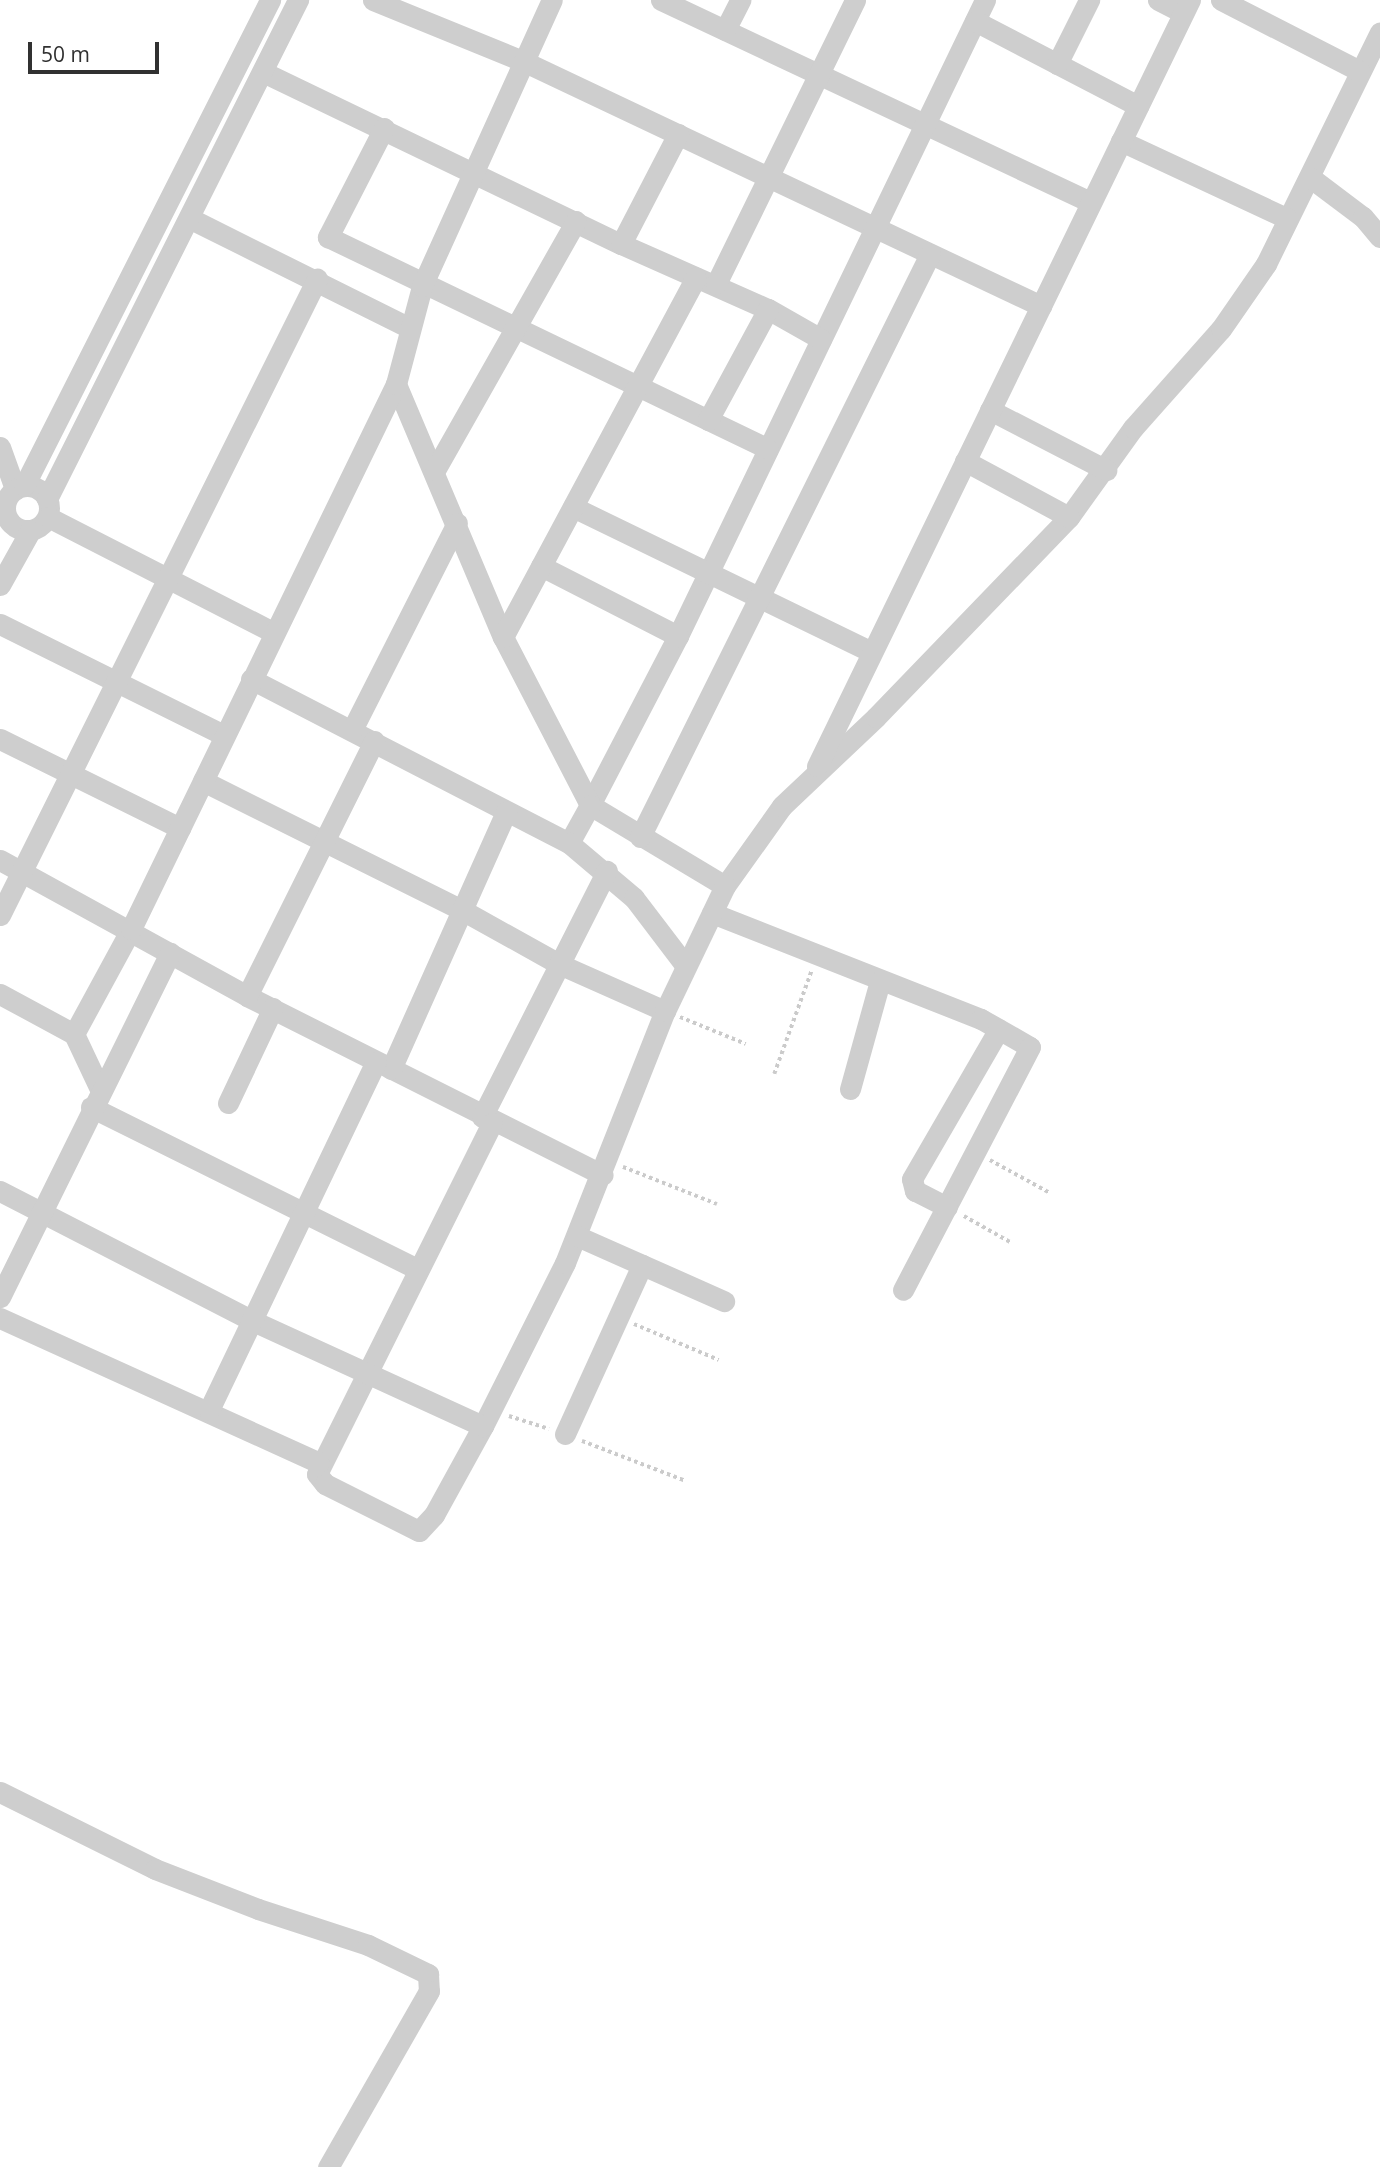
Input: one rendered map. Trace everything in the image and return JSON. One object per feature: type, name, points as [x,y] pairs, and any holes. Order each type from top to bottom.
[{"type":"street","points":[[0,585],[30,530],[47,508],[298,0]]},
{"type":"street","points":[[373,0],[525,62],[1041,306]]},
{"type":"street","points":[[74,1034],[131,929],[396,384],[422,286],[552,0]]},
{"type":"street","points":[[661,0],[926,127],[1091,202]]},
{"type":"street","points":[[725,30],[740,0]]},
{"type":"street","points":[[503,637],[638,386],[706,281],[768,177],[855,0]]},
{"type":"street","points":[[569,843],[678,636],[985,0]]},
{"type":"street","points":[[1058,64],[1089,0]]},
{"type":"street","points":[[812,775],[1186,7],[1158,0]]},
{"type":"street","points":[[1221,0],[1360,71]]},
{"type":"street","points":[[30,530],[4,522],[5,504],[20,487],[262,5],[284,27]]},
{"type":"street","points":[[975,21],[1138,106]]},
{"type":"street","points":[[607,871],[559,964],[368,1371],[319,1464],[318,1479],[325,1484],[418,1531],[434,1515],[487,1418],[577,1236],[606,1168],[665,1011],[725,886],[782,806],[876,717],[1069,517],[1106,470],[1133,428],[1221,329],[1266,264],[1380,32]]},
{"type":"street","points":[[263,72],[476,171],[621,244],[768,309],[821,339]]},
{"type":"street","points":[[384,128],[328,237],[422,286],[517,326],[768,449]]},
{"type":"street","points":[[621,244],[678,134]]},
{"type":"street","points":[[1121,141],[1288,219]]},
{"type":"street","points":[[1311,177],[1363,217],[1380,237]]},
{"type":"street","points":[[189,218],[317,279],[410,328]]},
{"type":"street","points":[[435,470],[576,221]]},
{"type":"street","points":[[640,837],[930,254]]},
{"type":"street","points":[[0,915],[72,777],[317,279]]},
{"type":"street","points":[[708,420],[768,309]]},
{"type":"street","points":[[396,384],[435,470],[503,637],[590,805],[725,886]]},
{"type":"street","points":[[990,410],[1106,470]]},
{"type":"street","points":[[0,447],[20,487]]},
{"type":"street","points":[[965,461],[1069,517]]},
{"type":"street","points":[[20,487],[33,487],[47,508],[274,632]]},
{"type":"street","points":[[573,507],[708,575],[872,652]]},
{"type":"street","points":[[352,730],[457,523]]},
{"type":"street","points":[[541,566],[678,636]]},
{"type":"street","points":[[0,624],[223,735]]},
{"type":"street","points":[[251,680],[569,843],[607,871],[685,965]]},
{"type":"street","points":[[0,738],[72,777],[180,828]]},
{"type":"street","points":[[247,996],[374,741]]},
{"type":"street","points":[[203,781],[462,910],[559,964],[665,1011]]},
{"type":"street","points":[[209,1410],[304,1211],[384,1066],[462,910],[506,812]]},
{"type":"street","points":[[0,860],[131,929],[247,996],[487,1120],[606,1168]]},
{"type":"street","points":[[712,913],[999,1029],[1025,1042],[1030,1054],[902,1290]]},
{"type":"street","points":[[0,1297],[96,1098],[170,953]]},
{"type":"street","points":[[850,1089],[880,981]]},
{"type":"street","points":[[0,994],[74,1034],[96,1098],[417,1269]]},
{"type":"street","points":[[228,1103],[273,1008]]},
{"type":"street","points":[[947,1206],[915,1191],[912,1180],[999,1029]]},
{"type":"street","points":[[0,1191],[251,1320],[368,1371],[487,1418]]},
{"type":"street","points":[[577,1236],[724,1301]]},
{"type":"street","points":[[565,1434],[642,1265]]},
{"type":"street","points":[[0,1318],[209,1410],[319,1464]]},
{"type":"street","points":[[0,1792],[176,1878],[368,1945],[428,1974],[429,1991],[328,2167]]},
{"type":"path","points":[[774,1074],[817,957]]},
{"type":"path","points":[[665,1011],[746,1044]]},
{"type":"path","points":[[976,1152],[1050,1193]]},
{"type":"path","points":[[606,1168],[717,1204]]},
{"type":"path","points":[[947,1206],[1010,1242]]},
{"type":"path","points":[[616,1317],[719,1360]]},
{"type":"path","points":[[487,1418],[565,1434],[686,1481]]}]
